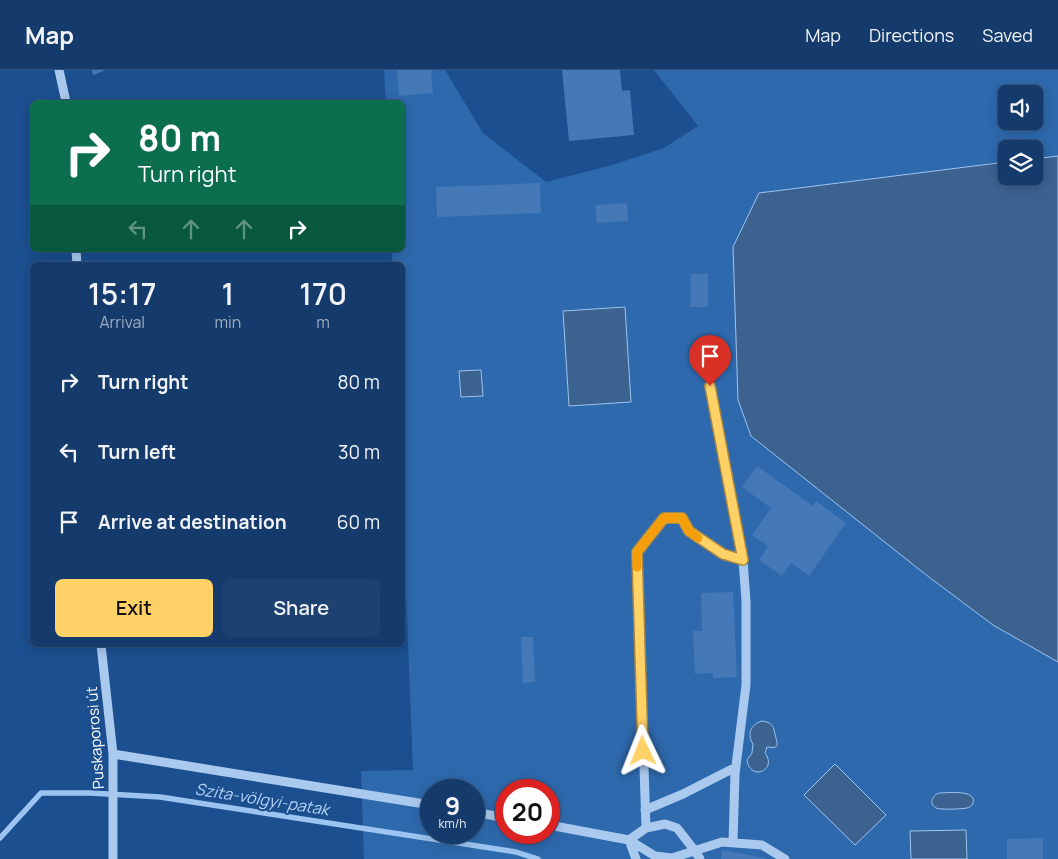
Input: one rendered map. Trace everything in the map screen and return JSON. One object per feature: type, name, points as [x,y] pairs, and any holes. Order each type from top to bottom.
[{"type":"street","points":[[59,70],[66,100]]},
{"type":"street","points":[[710,386],[743,560],[746,601],[746,685],[736,767],[733,842]]},
{"type":"street","points":[[646,828],[637,552],[664,518],[682,518],[689,531],[723,554],[743,560]]},
{"type":"street","name":"Puskaporosi út","points":[[101,647],[113,754],[113,859]]},
{"type":"street","points":[[113,754],[420,803]]},
{"type":"street","points":[[645,810],[684,794],[736,767]]},
{"type":"street","points":[[629,840],[646,828],[665,824],[677,828],[697,855]]},
{"type":"street","points":[[560,828],[629,840],[655,856],[672,858],[697,855],[722,842],[733,842],[762,845],[785,859]]},
{"type":"street","points":[[629,840],[636,859]]},
{"type":"shaded area","points":[[384,70],[445,70],[483,133],[546,182],[612,165],[664,148],[698,126],[654,70],[1058,70],[1058,859],[364,859],[361,771],[413,770],[405,566],[405,262],[392,262],[392,252],[405,252],[405,100],[386,100]]},
{"type":"shaded area","points":[[1058,156],[1058,662],[993,625],[925,574],[751,436],[738,400],[733,247],[759,193],[998,163],[998,185],[1043,185],[1043,158]]},
{"type":"shaded area","points":[[625,307],[631,402],[569,406],[563,311]]},
{"type":"shaded area","points":[[481,370],[483,396],[461,397],[459,371]]},
{"type":"shaded area","points":[[762,721],[773,726],[777,744],[776,747],[767,747],[765,753],[768,764],[762,771],[757,772],[749,767],[747,760],[752,753],[753,744],[750,733],[752,727]]},
{"type":"shaded area","points":[[835,764],[886,815],[855,845],[804,795]]},
{"type":"shaded area","points":[[954,792],[966,794],[971,796],[973,803],[970,807],[965,808],[936,808],[932,804],[932,799],[939,793]]},
{"type":"shaded area","points":[[966,830],[967,859],[911,859],[910,831]]},
{"type":"building","points":[[92,70],[106,70],[93,75]]},
{"type":"building","points":[[397,70],[431,70],[433,93],[399,96]]},
{"type":"building","points":[[562,70],[620,70],[622,91],[630,90],[634,135],[569,141]]},
{"type":"building","points":[[540,183],[541,213],[437,217],[436,187]]},
{"type":"building","points":[[627,203],[628,221],[597,223],[595,205]]},
{"type":"building","points":[[691,274],[708,274],[708,307],[690,307]]},
{"type":"building","points":[[757,466],[813,506],[816,501],[846,523],[809,576],[791,563],[782,576],[759,560],[768,546],[752,535],[771,508],[742,487]]},
{"type":"building","points":[[733,592],[737,677],[713,678],[713,673],[695,674],[693,631],[702,631],[701,593]]},
{"type":"building","points":[[521,637],[533,637],[535,682],[523,683]]},
{"type":"building","points":[[1043,838],[1043,859],[1007,859],[1007,839]]},
{"type":"building","points":[[722,850],[765,858],[765,859],[721,859]]},
{"type":"waterway","name":"Szita-völgyi-patak","points":[[0,838],[41,793],[90,793],[160,797],[516,852],[538,859]]},
{"type":"slow traffic","points":[[637,567],[637,552],[664,518],[682,518],[689,531],[698,538]]},
{"type":"route","points":[[643,751],[637,552],[664,518],[682,518],[689,531],[723,554],[743,560],[710,386]]}]
